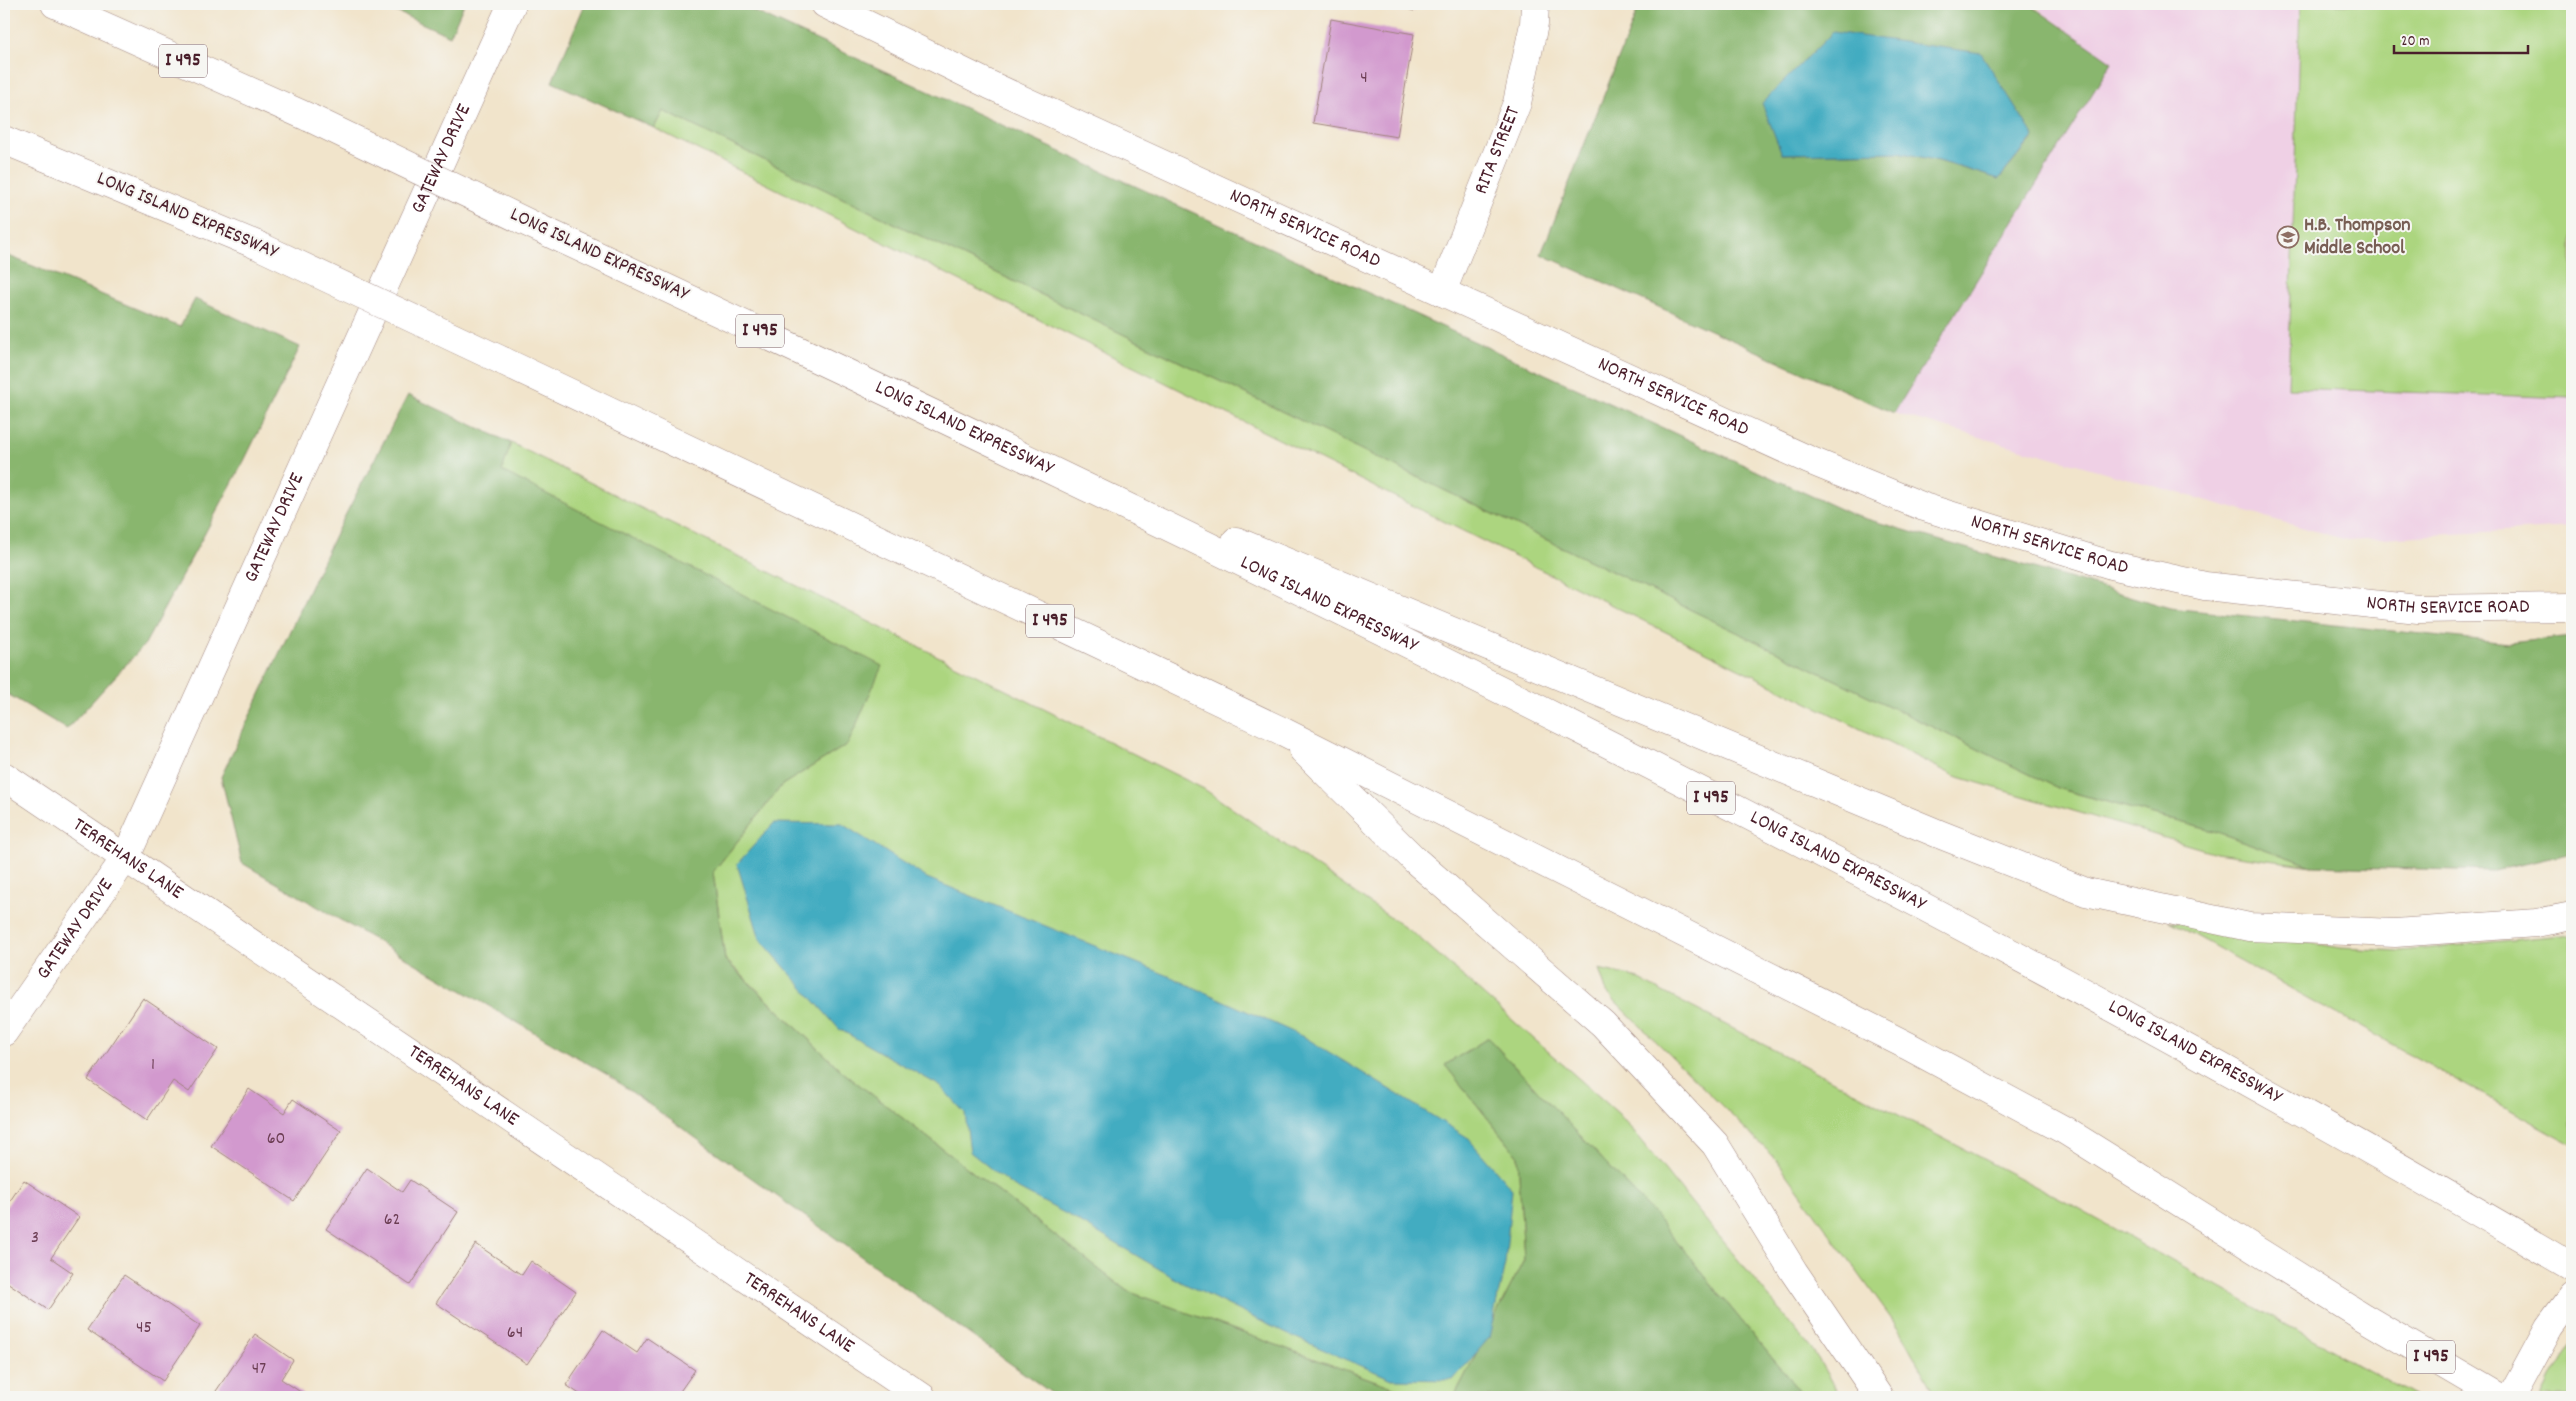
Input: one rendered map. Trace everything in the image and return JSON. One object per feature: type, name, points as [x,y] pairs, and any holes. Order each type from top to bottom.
[{"type":"main road","name":"LONG ISLAND EXPRESSWAY","points":[[55,4],[310,118],[547,232],[972,430],[1410,644],[1799,843],[2104,1003],[2439,1188],[2572,1267]]},
{"type":"main road","name":"GATEWAY DRIVE","points":[[4,1032],[126,857],[512,4]]},
{"type":"main road","name":"NORTH SERVICE ROAD","points":[[825,4],[990,85],[1809,460],[1924,507],[2111,565],[2205,586],[2418,609],[2572,607]]},
{"type":"main road","name":"RITA STREET","points":[[1442,292],[1517,103],[1534,24],[1535,4]]},
{"type":"main road","name":"LONG ISLAND EXPRESSWAY","points":[[4,140],[257,245],[1284,732],[1908,1046],[2057,1126],[2363,1317],[2499,1397]]},
{"type":"main road","points":[[972,430],[1930,830],[2086,892],[2249,927],[2396,933],[2536,923],[2572,916]]},
{"type":"main road","points":[[1284,732],[1416,861],[1603,1024],[1715,1144],[1794,1272],[1879,1397]]},
{"type":"main road","name":"TERREHANS LANE","points":[[4,776],[922,1397]]},
{"type":"main road","points":[[2511,1397],[2549,1327],[2572,1296]]},
{"type":"shaded area","name":"H.B. Thompson Middle School","points":[[2044,4],[2572,4],[2572,527],[2347,540],[1894,413],[2112,62],[2039,10]]},
{"type":"green space","points":[[379,4],[464,4],[450,36]]},
{"type":"green space","points":[[585,4],[738,4],[1853,515],[2170,608],[2509,643],[2572,636],[2572,853],[2493,871],[2312,866],[2220,833],[2060,789],[663,111],[654,128],[552,82]]},
{"type":"green space","points":[[1640,4],[2029,4],[2112,62],[1894,413],[1541,254]],"holes":[[[2034,137],[1999,179],[1939,161],[1898,152],[1782,154]]]},
{"type":"green space","points":[[2300,4],[2572,4],[2572,398],[2288,388]]},
{"type":"green space","points":[[663,111],[2060,789],[2220,833],[2312,866],[2216,853],[1955,776],[654,128]]},
{"type":"green space","points":[[4,254],[180,327],[195,299],[300,347],[244,461],[145,644],[67,729],[4,692]]},
{"type":"green space","points":[[408,395],[511,443],[502,471],[882,666],[848,744],[782,785],[713,872],[725,960],[844,1073],[1127,1291],[1420,1397],[1057,1397],[608,1075],[242,863],[221,777],[335,535]]},
{"type":"green space","points":[[511,443],[1204,789],[1417,936],[1619,1114],[1816,1355],[1840,1397],[1804,1397],[1654,1214],[1488,1038],[1445,1065],[1518,1156],[1524,1260],[1454,1397],[1420,1397],[1127,1291],[844,1073],[725,959],[713,872],[782,785],[848,744],[502,470]]},
{"type":"green space","points":[[2169,921],[2341,948],[2401,951],[2572,934],[2572,1144]]},
{"type":"green space","points":[[1599,969],[1634,977],[2075,1207],[2416,1397],[1936,1397],[1900,1331],[1776,1159],[1607,993]]},
{"type":"green space","points":[[1488,1038],[1654,1214],[1804,1397],[1454,1397],[1524,1260],[1518,1156],[1445,1065]]},
{"type":"green space","points":[[2572,1344],[2572,1397],[2542,1397],[2551,1377]]},
{"type":"water","points":[[1833,32],[1981,53],[2034,136],[1999,179],[1939,161],[1898,152],[1782,154],[1762,103]]},
{"type":"water","points":[[774,823],[842,824],[927,878],[1169,976],[1306,1038],[1467,1137],[1512,1189],[1505,1264],[1489,1338],[1453,1380],[1392,1379],[1287,1334],[1181,1282],[1068,1215],[1011,1185],[970,1152],[965,1113],[940,1086],[839,1029],[760,939],[737,864]]},
{"type":"building","points":[[1391,4],[1417,4],[1414,11]]},
{"type":"building","points":[[1331,19],[1414,34],[1397,137],[1313,123]]},
{"type":"building","points":[[143,998],[218,1049],[189,1092],[173,1081],[147,1120],[88,1080]]},
{"type":"building","points":[[249,1089],[284,1113],[293,1099],[341,1131],[294,1201],[211,1146]]},
{"type":"building","points":[[367,1168],[402,1192],[410,1180],[458,1212],[410,1285],[326,1229]]},
{"type":"building","points":[[24,1180],[79,1217],[51,1258],[73,1273],[48,1310],[4,1280],[4,1210]]},
{"type":"building","points":[[476,1244],[522,1275],[531,1261],[576,1292],[527,1364],[436,1303]]},
{"type":"building","points":[[124,1275],[200,1326],[163,1381],[87,1330]]},
{"type":"building","points":[[603,1330],[637,1353],[647,1338],[695,1370],[676,1397],[584,1397],[566,1385]]},
{"type":"building","points":[[255,1334],[293,1360],[281,1379],[308,1397],[212,1397]]},
{"type":"place","name":"H.B. Thompson Middle School","points":[[2288,237]]}]
